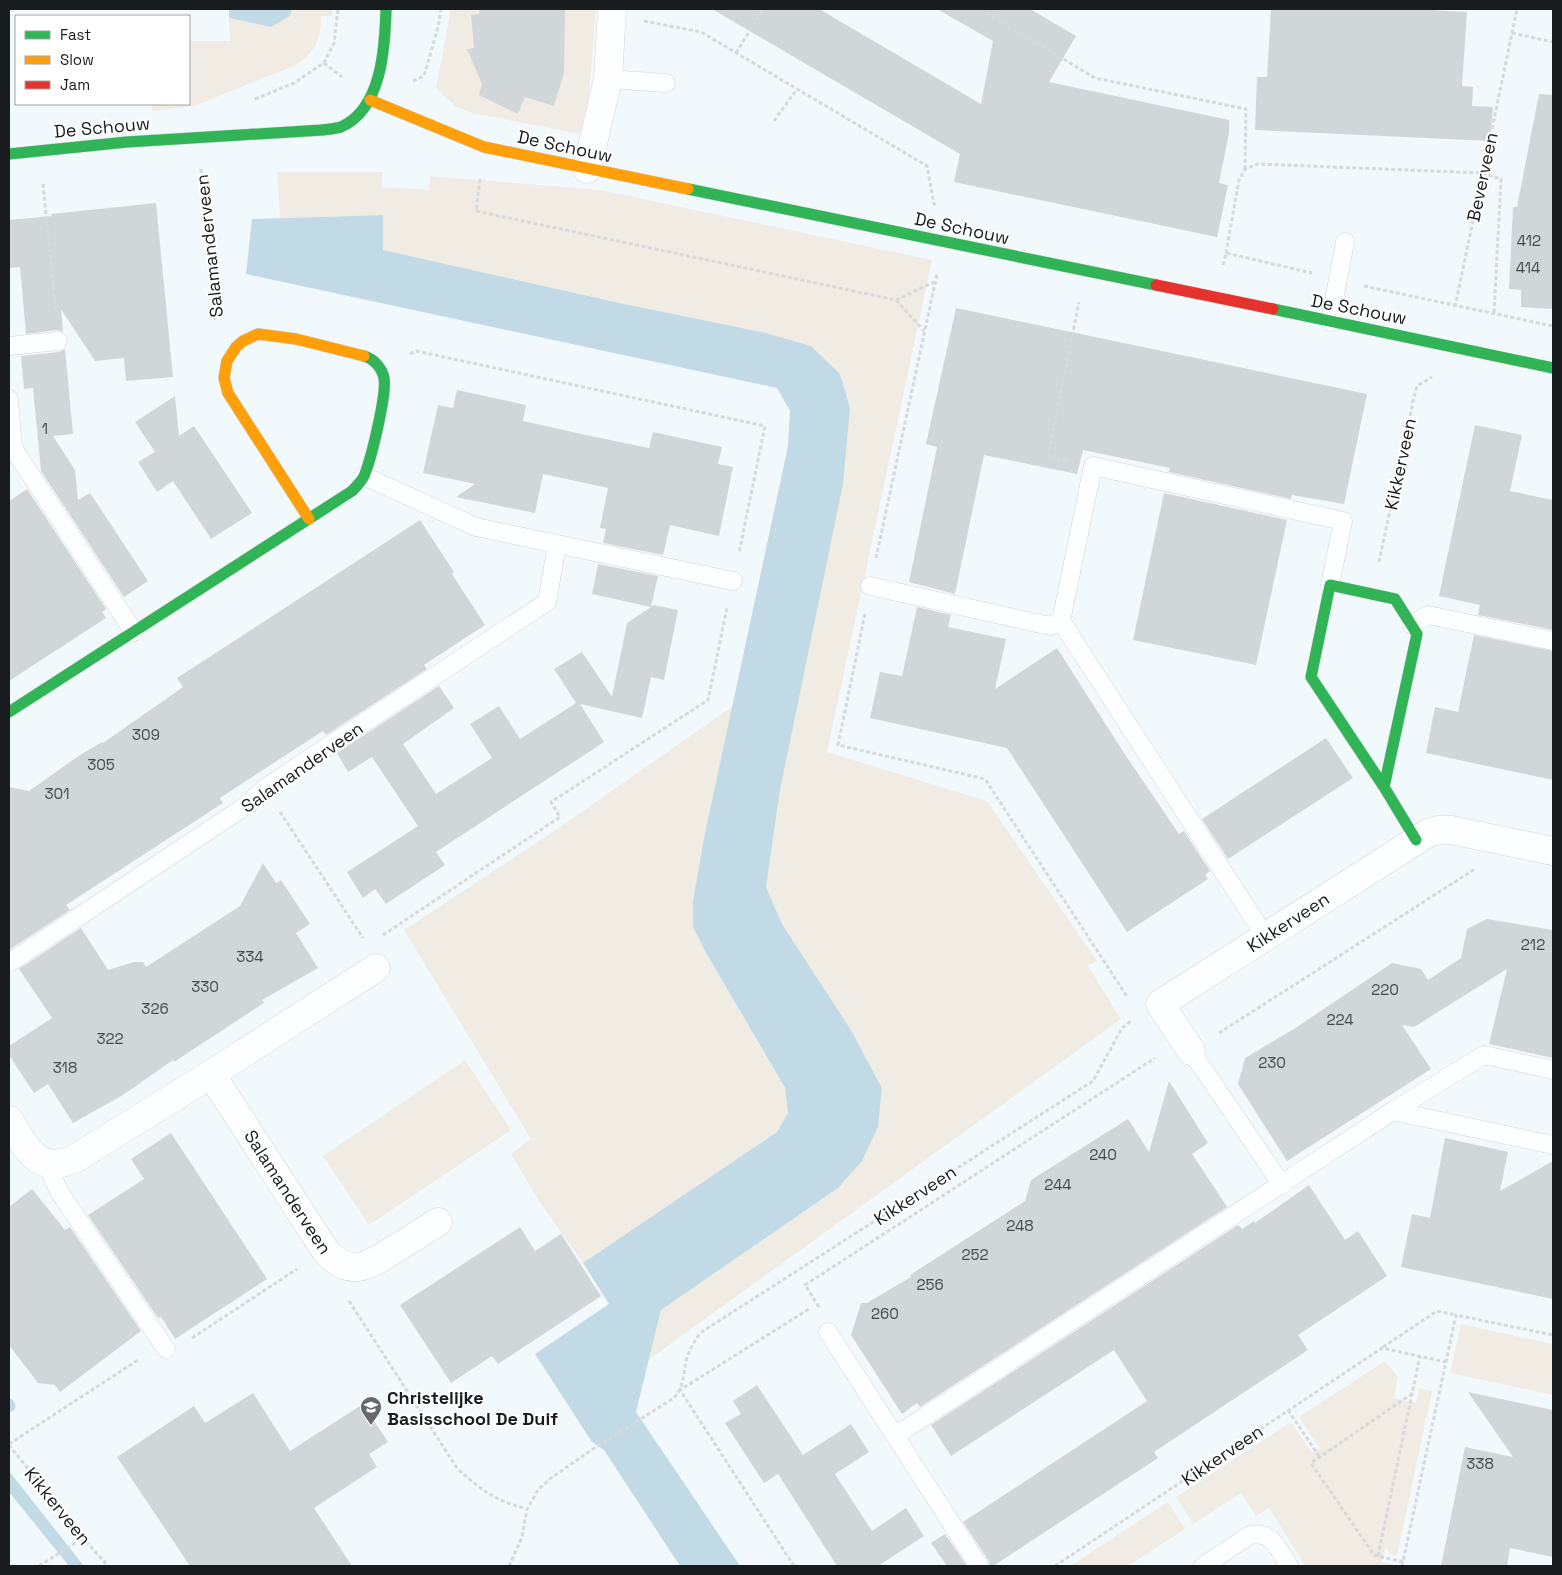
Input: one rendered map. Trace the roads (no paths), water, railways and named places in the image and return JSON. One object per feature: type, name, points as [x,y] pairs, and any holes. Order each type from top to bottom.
[{"type":"street","name":"De Schouw","points":[[9,154],[127,142],[322,130],[340,127],[356,117],[370,100],[382,57],[386,9]]},
{"type":"street","points":[[587,169],[608,79],[612,12]]},
{"type":"street","name":"De Schouw","points":[[370,100],[484,147],[1553,368]]},
{"type":"street","points":[[9,712],[309,519],[352,490],[364,476],[385,391],[385,378],[380,368],[370,358],[357,354],[278,336],[259,334],[244,340],[233,350],[225,366],[225,385],[234,403],[309,519]]},
{"type":"street","points":[[1384,787],[1417,634],[1395,599],[1330,585],[1311,677],[1384,787],[1416,840]]},
{"type":"street","name":"Kikkerveen","points":[[1191,1051],[1149,1010],[1428,833],[1444,830],[1553,851]]},
{"type":"street","points":[[9,1120],[28,1150],[39,1160],[52,1164],[63,1164],[76,1158],[212,1074],[372,956]]},
{"type":"street","name":"Salamanderveen","points":[[212,1074],[333,1260],[346,1266],[360,1268],[372,1264],[438,1222]]},
{"type":"lane","points":[[608,79],[666,83]]},
{"type":"lane","points":[[1330,322],[1346,242]]},
{"type":"lane","points":[[9,346],[58,341]]},
{"type":"lane","points":[[9,399],[13,448],[134,632]]},
{"type":"lane","points":[[1265,936],[1061,621],[1093,466],[1343,521],[1330,585]]},
{"type":"lane","points":[[364,476],[476,527],[733,581]]},
{"type":"lane","name":"Salamanderveen","points":[[9,963],[244,808],[265,788],[546,602],[557,545]]},
{"type":"lane","points":[[870,586],[1050,626],[1061,621]]},
{"type":"lane","points":[[1412,625],[1428,615],[1553,641]]},
{"type":"lane","points":[[1191,1051],[1282,1185]]},
{"type":"lane","points":[[895,1436],[1393,1112],[1484,1055],[1553,1070]]},
{"type":"lane","points":[[1393,1112],[1553,1145]]},
{"type":"lane","points":[[52,1164],[52,1176],[60,1193],[166,1349]]},
{"type":"lane","points":[[828,1332],[980,1566]]},
{"type":"lane","points":[[1203,1566],[1250,1535],[1263,1534],[1274,1542],[1289,1566]]},
{"type":"water","points":[[229,9],[292,9],[290,16],[271,27],[229,18]]},
{"type":"water","points":[[383,215],[383,250],[624,304],[766,333],[811,346],[840,374],[850,408],[843,484],[780,790],[766,887],[782,924],[851,1030],[882,1088],[878,1127],[862,1161],[838,1188],[661,1310],[636,1412],[740,1566],[680,1566],[604,1450],[592,1442],[535,1354],[609,1304],[583,1263],[777,1132],[788,1113],[785,1088],[693,927],[693,901],[704,838],[788,446],[790,411],[777,388],[246,274],[252,219]]},
{"type":"water","points":[[9,1471],[84,1566],[69,1566],[9,1492]]},
{"type":"place","name":"Christelijke Basisschool De Duif","points":[[371,1426]]}]
